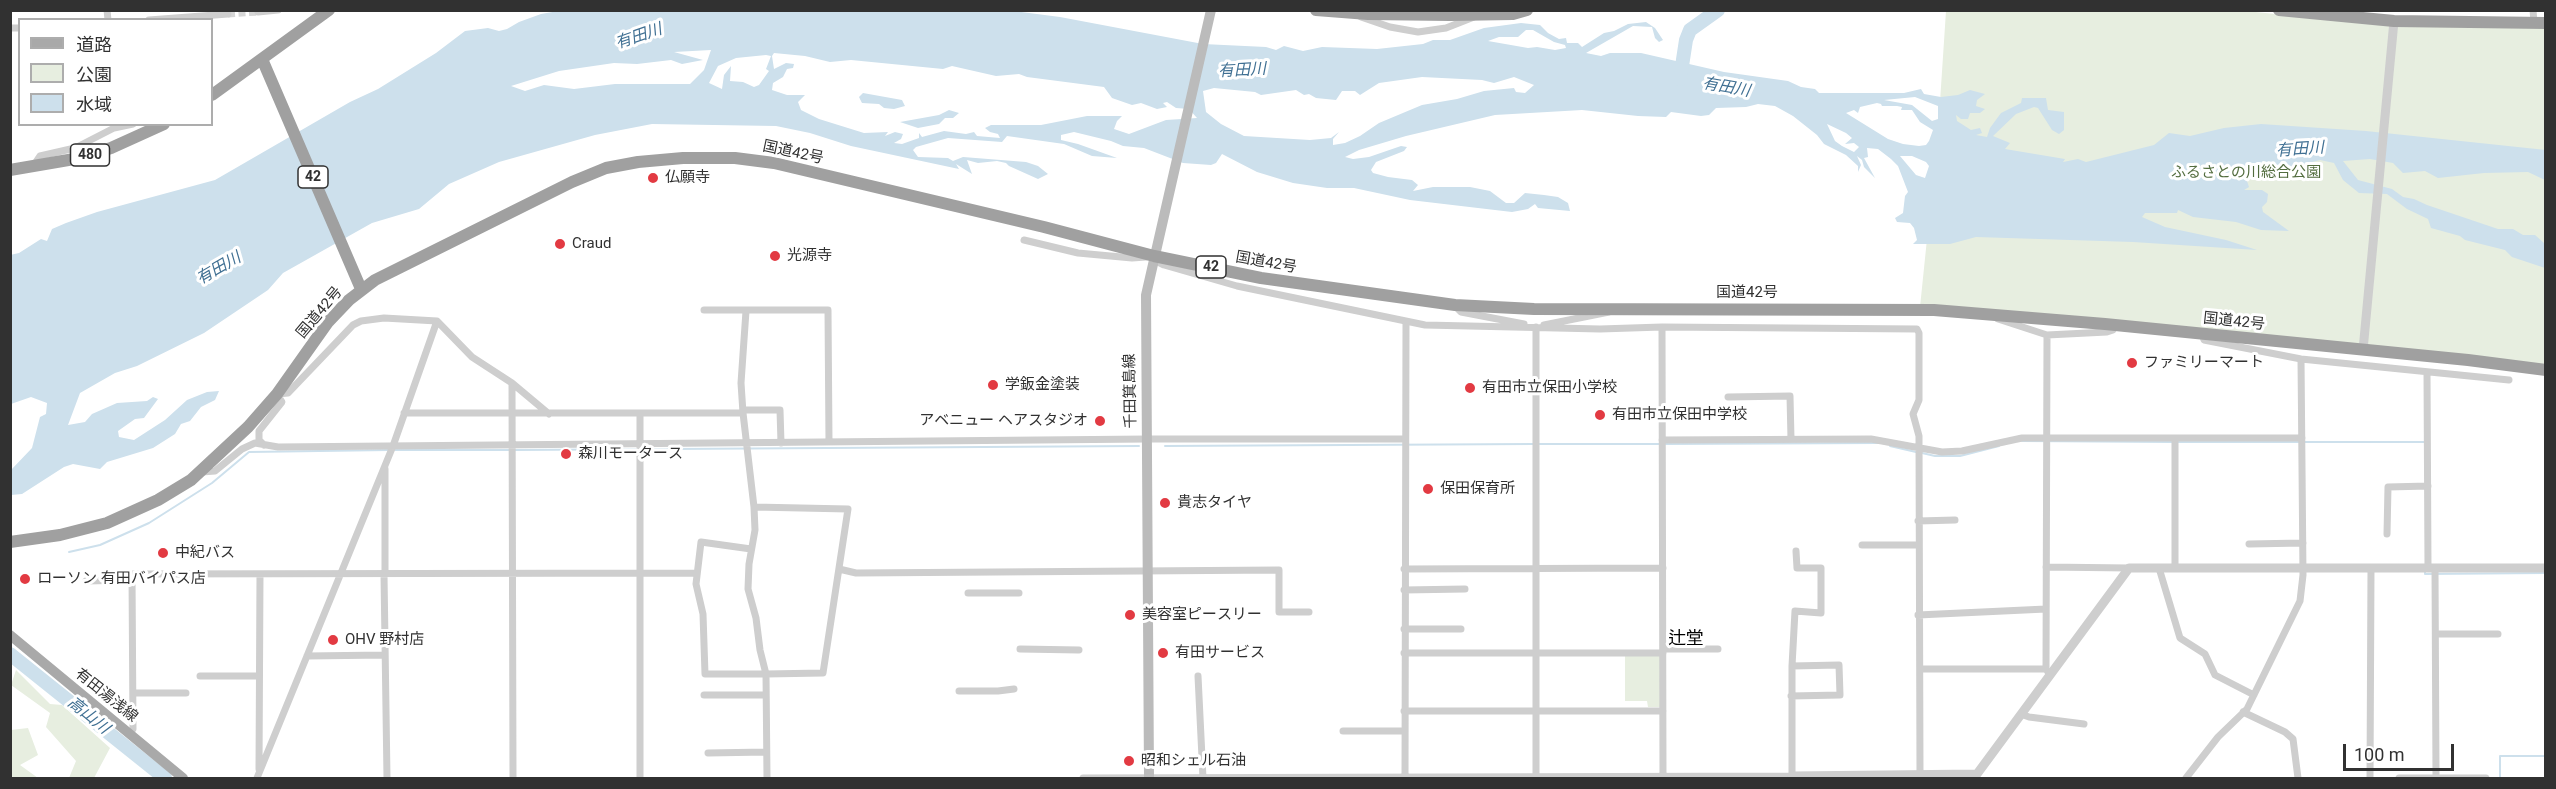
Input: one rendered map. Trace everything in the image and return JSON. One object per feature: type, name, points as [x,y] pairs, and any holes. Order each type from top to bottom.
[{"type":"highway","points":[[213,94],[329,10]]},
{"type":"highway","points":[[1316,10],[1353,14],[1479,15],[1513,14],[1527,10]]},
{"type":"highway","points":[[2279,10],[2393,25],[2538,19]]},
{"type":"highway","name":"42","points":[[262,59],[360,286]]},
{"type":"highway","name":"480","points":[[10,170],[80,158],[111,148],[160,126]]},
{"type":"highway","name":"国道42号","points":[[10,542],[60,535],[107,523],[158,500],[202,472],[282,396],[328,322],[360,286],[606,168],[638,162],[683,158],[735,158],[774,163],[1261,278],[1455,305],[1515,308],[1857,308],[1997,314],[2202,334],[2363,346],[2546,370]]},
{"type":"main road","name":"千田箕島線","points":[[1149,778],[1145,303],[1211,10]]},
{"type":"main road","name":"有田湯浅線","points":[[10,635],[183,778]]},
{"type":"street","points":[[258,12],[278,10]]},
{"type":"street","points":[[175,18],[228,14]]},
{"type":"street","points":[[2363,346],[2393,25]]},
{"type":"street","points":[[33,167],[40,156],[75,148],[114,126]]},
{"type":"street","points":[[1024,240],[1078,253],[1132,258],[1155,254],[1164,265],[1238,286],[1425,325],[1600,329],[1662,327],[1917,329],[1919,333],[1920,400],[1913,414],[1919,436],[1917,545],[1920,776]]},
{"type":"street","points":[[1455,305],[1461,312],[1536,327],[1601,315],[1613,308]]},
{"type":"street","points":[[704,310],[828,310],[830,442]]},
{"type":"street","points":[[746,311],[741,383],[755,530],[748,589],[756,618],[766,674],[767,778]]},
{"type":"street","points":[[1997,314],[1997,318],[2002,321],[2047,334],[2107,332],[2113,330],[2115,325]]},
{"type":"street","points":[[264,444],[260,440],[259,431],[282,396],[349,328],[357,322],[384,318],[437,321],[472,357],[512,383],[549,414]]},
{"type":"street","points":[[258,776],[393,446],[437,321]]},
{"type":"street","points":[[1405,778],[1406,322]]},
{"type":"street","points":[[1536,327],[1536,778]]},
{"type":"street","points":[[1662,327],[1663,778]]},
{"type":"street","points":[[2047,334],[2046,609],[2048,672]]},
{"type":"street","points":[[2202,334],[2204,340],[2301,359],[2509,380]]},
{"type":"street","points":[[2186,778],[2218,737],[2243,712],[2300,601],[2303,568],[2301,359]]},
{"type":"street","points":[[2427,373],[2428,486],[2436,634],[2436,778]]},
{"type":"street","points":[[512,383],[513,778]]},
{"type":"street","points":[[1728,397],[1790,396],[1791,440]]},
{"type":"street","points":[[404,413],[780,411],[781,443]]},
{"type":"street","points":[[640,413],[640,778]]},
{"type":"street","points":[[1662,440],[1870,439],[1936,452],[1962,451],[2016,438],[2302,438]]},
{"type":"street","points":[[2175,438],[2175,568]]},
{"type":"street","points":[[202,472],[215,471],[247,446],[264,444],[278,447],[1147,439],[1404,440]]},
{"type":"street","points":[[385,464],[387,778]]},
{"type":"street","points":[[2387,534],[2388,487],[2428,486]]},
{"type":"street","points":[[751,549],[701,542],[696,584],[703,614],[705,674],[823,674],[848,509],[754,507]]},
{"type":"street","points":[[1918,521],[1955,520]]},
{"type":"street","points":[[2249,544],[2302,543]]},
{"type":"street","points":[[1862,545],[1917,545]]},
{"type":"street","points":[[1792,777],[1791,696],[1795,611],[1821,612],[1821,568],[1797,568],[1796,551]]},
{"type":"street","points":[[2046,567],[2546,568]]},
{"type":"street","points":[[1404,569],[1664,568]]},
{"type":"street","points":[[1083,778],[1980,777],[2048,672],[2129,568]]},
{"type":"street","points":[[2159,568],[2180,638],[2205,654],[2215,675],[2254,694]]},
{"type":"street","points":[[2370,778],[2371,568]]},
{"type":"street","points":[[839,569],[856,573],[1279,570],[1279,612],[1309,612]]},
{"type":"street","points":[[129,734],[133,729],[132,574],[697,573]]},
{"type":"street","points":[[258,776],[260,574]]},
{"type":"street","points":[[86,581],[132,580]]},
{"type":"street","points":[[1404,590],[1465,590]]},
{"type":"street","points":[[968,592],[1019,592]]},
{"type":"street","points":[[1918,615],[2046,609]]},
{"type":"street","points":[[1404,629],[1461,629]]},
{"type":"street","points":[[2436,634],[2498,633]]},
{"type":"street","points":[[1020,649],[1079,650]]},
{"type":"street","points":[[1404,653],[1718,649]]},
{"type":"street","points":[[307,656],[385,655]]},
{"type":"street","points":[[1791,696],[1840,695],[1839,665],[1792,666]]},
{"type":"street","points":[[1920,669],[2048,672]]},
{"type":"street","points":[[200,676],[259,676]]},
{"type":"street","points":[[1198,676],[1203,778]]},
{"type":"street","points":[[959,691],[991,692],[1014,688]]},
{"type":"street","points":[[133,693],[186,693]]},
{"type":"street","points":[[704,695],[766,695]]},
{"type":"street","points":[[1404,711],[1663,711]]},
{"type":"street","points":[[2243,712],[2285,732],[2293,739],[2298,778]]},
{"type":"street","points":[[2021,714],[2084,724]]},
{"type":"street","points":[[1343,731],[1404,731]]},
{"type":"street","points":[[708,753],[766,752]]},
{"type":"street","points":[[2399,778],[2486,778]]},
{"type":"green space","name":"ふるさとの川総合公園","points":[[2236,10],[2374,24],[2545,27],[2545,368],[1920,307],[1938,132],[1946,11]]},
{"type":"green space","points":[[1625,654],[1661,656],[1660,707],[1648,707],[1647,701],[1625,701]]},
{"type":"green space","points":[[16,670],[50,704],[62,705],[110,748],[94,778],[69,778],[76,761],[46,727],[50,713],[11,685]]},
{"type":"green space","points":[[28,728],[38,755],[20,765],[38,778],[11,778],[11,730]]},
{"type":"water","name":"有田川","points":[[564,10],[1006,10],[1060,17],[1203,44],[1266,47],[1276,50],[1284,46],[1303,51],[1322,47],[1377,49],[1423,44],[1433,40],[1450,40],[1484,28],[1521,23],[1540,25],[1559,39],[1566,38],[1567,43],[1578,43],[1582,47],[1604,33],[1628,24],[1646,22],[1655,28],[1663,40],[1659,42],[1655,38],[1652,27],[1633,26],[1586,53],[1601,56],[1610,53],[1641,53],[1724,72],[1788,81],[1801,87],[1815,89],[1819,93],[1904,93],[1921,89],[1924,94],[1941,97],[1958,95],[1970,90],[1985,94],[1977,100],[1976,106],[1985,109],[1980,113],[1970,113],[1968,119],[1961,119],[1956,115],[1957,121],[1971,130],[1980,128],[1982,133],[1976,135],[1987,137],[1990,128],[2001,113],[2021,103],[2022,98],[2046,98],[2048,110],[2064,112],[2064,130],[2059,134],[2052,130],[2038,108],[2034,107],[2016,114],[1993,136],[2010,143],[2005,149],[2065,159],[2063,162],[2078,159],[2086,162],[2154,145],[2169,133],[2190,136],[2224,128],[2261,124],[2366,131],[2546,150],[2545,180],[2528,172],[2484,173],[2438,178],[2425,171],[2403,173],[2393,163],[2370,159],[2343,161],[2358,180],[2392,189],[2403,197],[2498,229],[2513,229],[2523,235],[2535,235],[2545,244],[2545,268],[2512,257],[2505,250],[2465,240],[2460,236],[2431,228],[2428,219],[2407,209],[2387,194],[2359,193],[2343,180],[2334,163],[2320,160],[2296,166],[2294,170],[2284,169],[2252,174],[2247,181],[2249,187],[2244,190],[2262,190],[2268,194],[2267,202],[2262,207],[2263,212],[2289,231],[2261,230],[2236,222],[2193,217],[2178,210],[2177,213],[2145,213],[2142,217],[2165,227],[2226,240],[2257,250],[2133,242],[1976,237],[1950,244],[1913,244],[1917,240],[1914,228],[1910,223],[1897,222],[1895,218],[1903,213],[1905,196],[1908,192],[1898,166],[1891,159],[1878,149],[1867,148],[1868,157],[1864,158],[1875,178],[1857,156],[1861,165],[1858,172],[1858,166],[1846,155],[1824,144],[1817,135],[1793,116],[1775,106],[1758,104],[1746,107],[1716,108],[1709,115],[1701,116],[1671,112],[1666,117],[1638,116],[1582,110],[1495,115],[1406,136],[1359,150],[1345,157],[1353,159],[1369,157],[1401,146],[1407,147],[1404,151],[1376,162],[1371,170],[1373,173],[1412,180],[1418,185],[1413,191],[1433,187],[1470,187],[1490,191],[1506,203],[1514,203],[1525,193],[1558,197],[1568,203],[1570,211],[1538,208],[1535,204],[1528,209],[1512,212],[1410,200],[1354,188],[1327,188],[1293,183],[1257,172],[1222,154],[1216,163],[1211,165],[1183,163],[1144,148],[1123,146],[1074,132],[1061,135],[1061,140],[1117,158],[1092,156],[1064,144],[1007,136],[1002,142],[948,138],[916,147],[913,150],[918,157],[948,158],[953,161],[963,157],[1026,162],[1038,166],[1048,174],[1038,179],[997,161],[978,163],[967,160],[972,174],[956,164],[959,169],[851,146],[810,133],[776,126],[652,124],[595,135],[499,162],[449,184],[419,209],[372,223],[283,273],[268,290],[204,333],[137,366],[115,373],[80,393],[68,425],[85,422],[92,414],[117,403],[147,401],[153,397],[158,399],[144,418],[135,419],[118,431],[119,437],[134,440],[165,420],[187,400],[207,392],[219,391],[215,400],[201,407],[190,421],[181,424],[175,434],[153,448],[107,462],[100,469],[73,464],[64,467],[22,494],[11,495],[11,470],[32,448],[40,417],[46,414],[47,403],[31,397],[11,404],[10,255],[19,253],[41,239],[47,241],[52,229],[66,223],[97,212],[215,180],[350,102],[378,89],[436,53],[465,31],[488,28],[499,31],[541,14]],"holes":[[[1526,30],[1533,30],[1554,42],[1565,45],[1566,48],[1555,50],[1528,48],[1488,41],[1499,37],[1518,37]],[[711,50],[704,70],[690,84],[615,84],[574,89],[544,85],[525,91],[511,86],[559,71],[614,63],[637,64],[671,60],[682,64],[703,60],[674,52]],[[774,53],[805,56],[830,62],[851,60],[943,69],[952,66],[996,76],[1019,74],[1104,87],[1112,98],[1132,105],[1141,103],[1157,109],[1167,107],[1163,103],[1167,102],[1176,108],[1189,109],[1197,118],[1166,120],[1129,134],[1114,129],[1122,116],[1087,116],[1041,125],[991,125],[985,128],[998,134],[1000,138],[977,136],[974,132],[966,134],[944,131],[922,137],[919,133],[919,138],[902,144],[894,143],[901,139],[903,134],[895,132],[885,136],[888,132],[864,133],[819,119],[801,110],[798,102],[805,95],[787,95],[772,90],[773,83],[783,77],[787,69],[793,68],[794,64],[786,63],[774,69],[772,56]],[[771,56],[766,69],[769,71],[759,85],[754,87],[743,82],[730,81],[731,66],[724,75],[722,89],[709,83],[718,66],[736,58]],[[1422,77],[1482,80],[1494,83],[1514,77],[1534,85],[1525,93],[1516,92],[1514,88],[1484,91],[1457,99],[1422,105],[1379,123],[1345,143],[1333,145],[1333,139],[1339,132],[1331,138],[1310,140],[1244,136],[1221,124],[1206,112],[1203,91],[1214,88],[1255,92],[1261,95],[1296,90],[1304,95],[1336,100],[1342,91],[1355,91],[1360,95],[1379,83]],[[1915,97],[1938,106],[1938,119],[1932,121],[1912,105],[1884,100]],[[1877,103],[1882,106],[1902,107],[1901,110],[1912,110],[1920,122],[1933,130],[1926,145],[1903,144],[1888,139],[1846,113],[1854,110],[1858,113],[1860,107]],[[1827,124],[1852,138],[1845,144],[1854,143],[1859,147],[1854,152],[1835,141]],[[1900,156],[1912,156],[1926,162],[1929,166],[1925,178],[1916,175]]]},
{"type":"water","points":[[863,93],[902,100],[905,106],[894,109],[884,108],[879,104],[862,103],[859,97]]},
{"type":"water","points":[[949,110],[959,113],[953,118],[945,118],[939,124],[918,128],[900,122],[939,115]]},
{"type":"waterway","points":[[1680,79],[1686,40],[1690,30],[1718,10]]},
{"type":"waterway","points":[[2022,441],[2172,442]]},
{"type":"waterway","points":[[2178,442],[2426,442]]},
{"type":"waterway","points":[[1665,444],[1878,443]]},
{"type":"waterway","points":[[1165,446],[1533,444]]},
{"type":"waterway","points":[[1539,444],[1659,444]]},
{"type":"waterway","points":[[515,450],[1139,446]]},
{"type":"waterway","points":[[1890,446],[1916,452]]},
{"type":"waterway","points":[[1922,453],[1935,456],[1960,456],[1999,446]]},
{"type":"waterway","points":[[69,552],[100,545],[149,523],[212,483],[249,452],[389,450]]},
{"type":"waterway","points":[[395,450],[509,450]]},
{"type":"waterway","points":[[2425,571],[2425,574],[2546,573]]},
{"type":"waterway","name":"高山川","points":[[10,654],[165,778]]},
{"type":"waterway","points":[[2500,778],[2500,756],[2546,756]]},
{"type":"tunnel","points":[[228,14],[258,12]]},
{"type":"place","name":"仏願寺","points":[[653,178]]},
{"type":"place","name":"Craud","points":[[560,244]]},
{"type":"place","name":"光源寺","points":[[775,256]]},
{"type":"place","name":"ファミリーマート","points":[[2132,363]]},
{"type":"place","name":"学鈑金塗装","points":[[993,385]]},
{"type":"place","name":"有田市立保田小学校","points":[[1470,388]]},
{"type":"place","name":"有田市立保田中学校","points":[[1600,415]]},
{"type":"place","name":"アベニュー ヘアスタジオ","points":[[1100,421]]},
{"type":"place","name":"森川モータース","points":[[566,454]]},
{"type":"place","name":"保田保育所","points":[[1428,489]]},
{"type":"place","name":"貴志タイヤ","points":[[1165,503]]},
{"type":"place","name":"中紀バス","points":[[163,553]]},
{"type":"place","name":"ローソン 有田バイパス店","points":[[25,579]]},
{"type":"place","name":"美容室ピースリー","points":[[1130,615]]},
{"type":"place","name":"OHV 野村店","points":[[333,640]]},
{"type":"place","name":"有田サービス","points":[[1163,653]]},
{"type":"place","name":"昭和シェル石油","points":[[1129,761]]},
{"type":"district","name":"辻堂","points":[[1686,639]]}]
